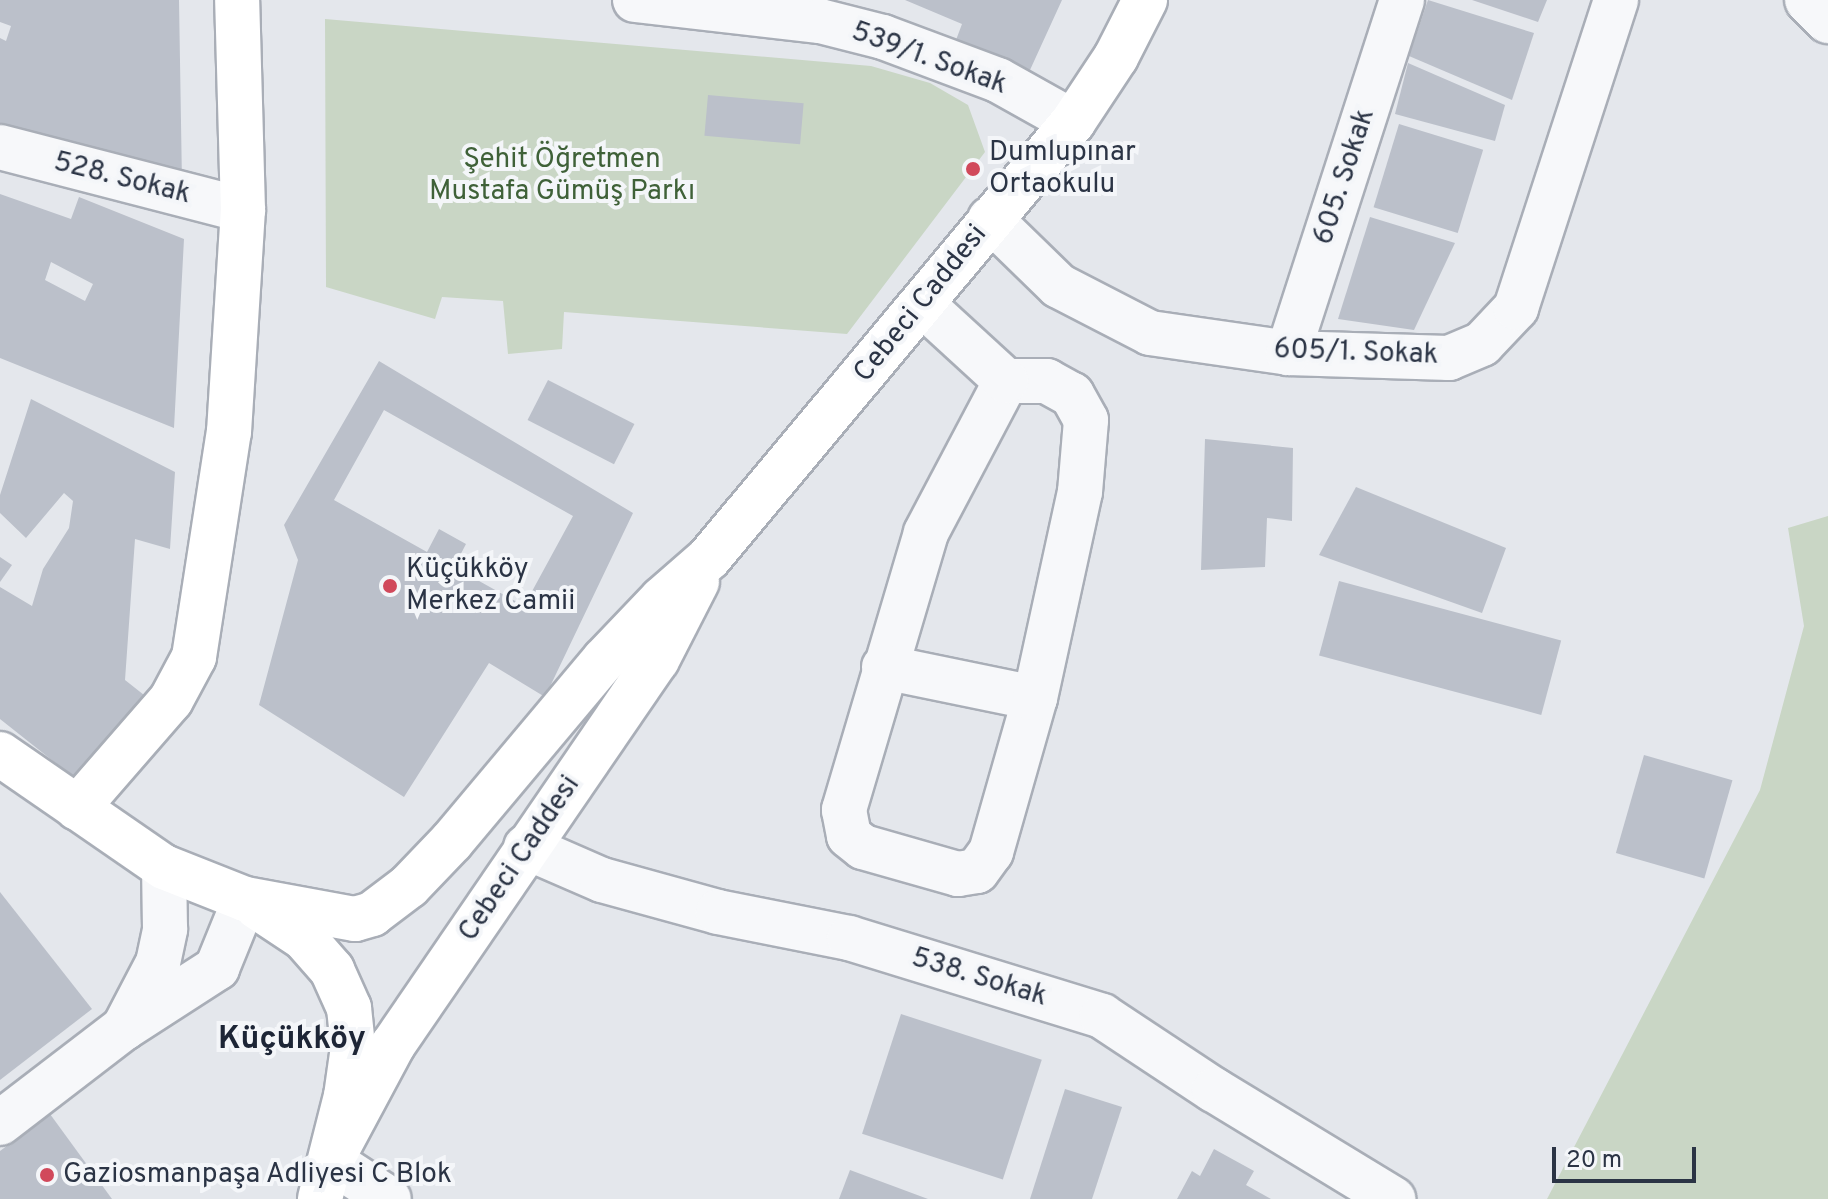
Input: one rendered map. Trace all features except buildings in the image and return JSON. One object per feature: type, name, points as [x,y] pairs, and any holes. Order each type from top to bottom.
[{"type":"main road","points":[[77,808],[171,700],[194,657],[229,432],[243,210],[237,0]]},
{"type":"main road","name":"Cebeci Caddesi","points":[[245,899],[355,919],[372,914],[409,886],[504,780],[604,660],[662,599],[709,558],[922,304],[1073,122],[1116,57],[1145,0]]},
{"type":"main road","name":"Cebeci Caddesi","points":[[326,1180],[393,1045],[657,660],[709,558]]},
{"type":"main road","points":[[0,754],[164,867],[245,899],[304,938],[332,970],[349,1008],[353,1047],[326,1180]]},
{"type":"main road","points":[[504,780],[502,820],[511,836],[526,847]]},
{"type":"street","name":"539/1. Sokak","points":[[635,0],[820,21],[883,37],[998,80],[1073,122]]},
{"type":"street","name":"605. Sokak","points":[[1288,353],[1402,0]]},
{"type":"street","name":"605/1. Sokak","points":[[990,219],[1059,286],[1150,333],[1288,353],[1449,358],[1482,344],[1516,308],[1616,0]]},
{"type":"street","points":[[1807,0],[1828,21]]},
{"type":"street","name":"528. Sokak","points":[[0,147],[243,210]]},
{"type":"street","points":[[922,304],[1006,381],[1047,381],[1072,395],[1086,420],[1080,492],[1035,698],[991,852],[977,871],[958,874],[863,847],[849,836],[844,810],[926,533],[1006,381]]},
{"type":"street","points":[[884,667],[1035,698]]},
{"type":"street","name":"538. Sokak","points":[[526,847],[602,880],[718,912],[849,938],[1102,1016],[1239,1106],[1393,1199]]},
{"type":"street","points":[[124,1028],[158,963],[165,929],[164,867]]},
{"type":"street","points":[[0,1123],[124,1028],[217,968],[245,899]]},
{"type":"street","points":[[326,1180],[389,1199]]},
{"type":"green space","name":"Şehit Öğretmen Mustafa Gümüş Parkı","points":[[325,19],[871,66],[930,83],[968,105],[985,152],[847,334],[564,312],[562,349],[508,354],[503,301],[442,297],[435,319],[326,287]]},
{"type":"green space","points":[[1828,516],[1828,1199],[1547,1199],[1760,790],[1804,626],[1788,528]]},
{"type":"place","name":"Dumlupınar Ortaokulu","points":[[973,169]]},
{"type":"place","name":"Küçükköy Merkez Camii","points":[[390,586]]},
{"type":"place","name":"Gaziosmanpaşa Adliyesi C Blok","points":[[47,1175]]},
{"type":"district","name":"Küçükköy","points":[[292,1040]]}]
